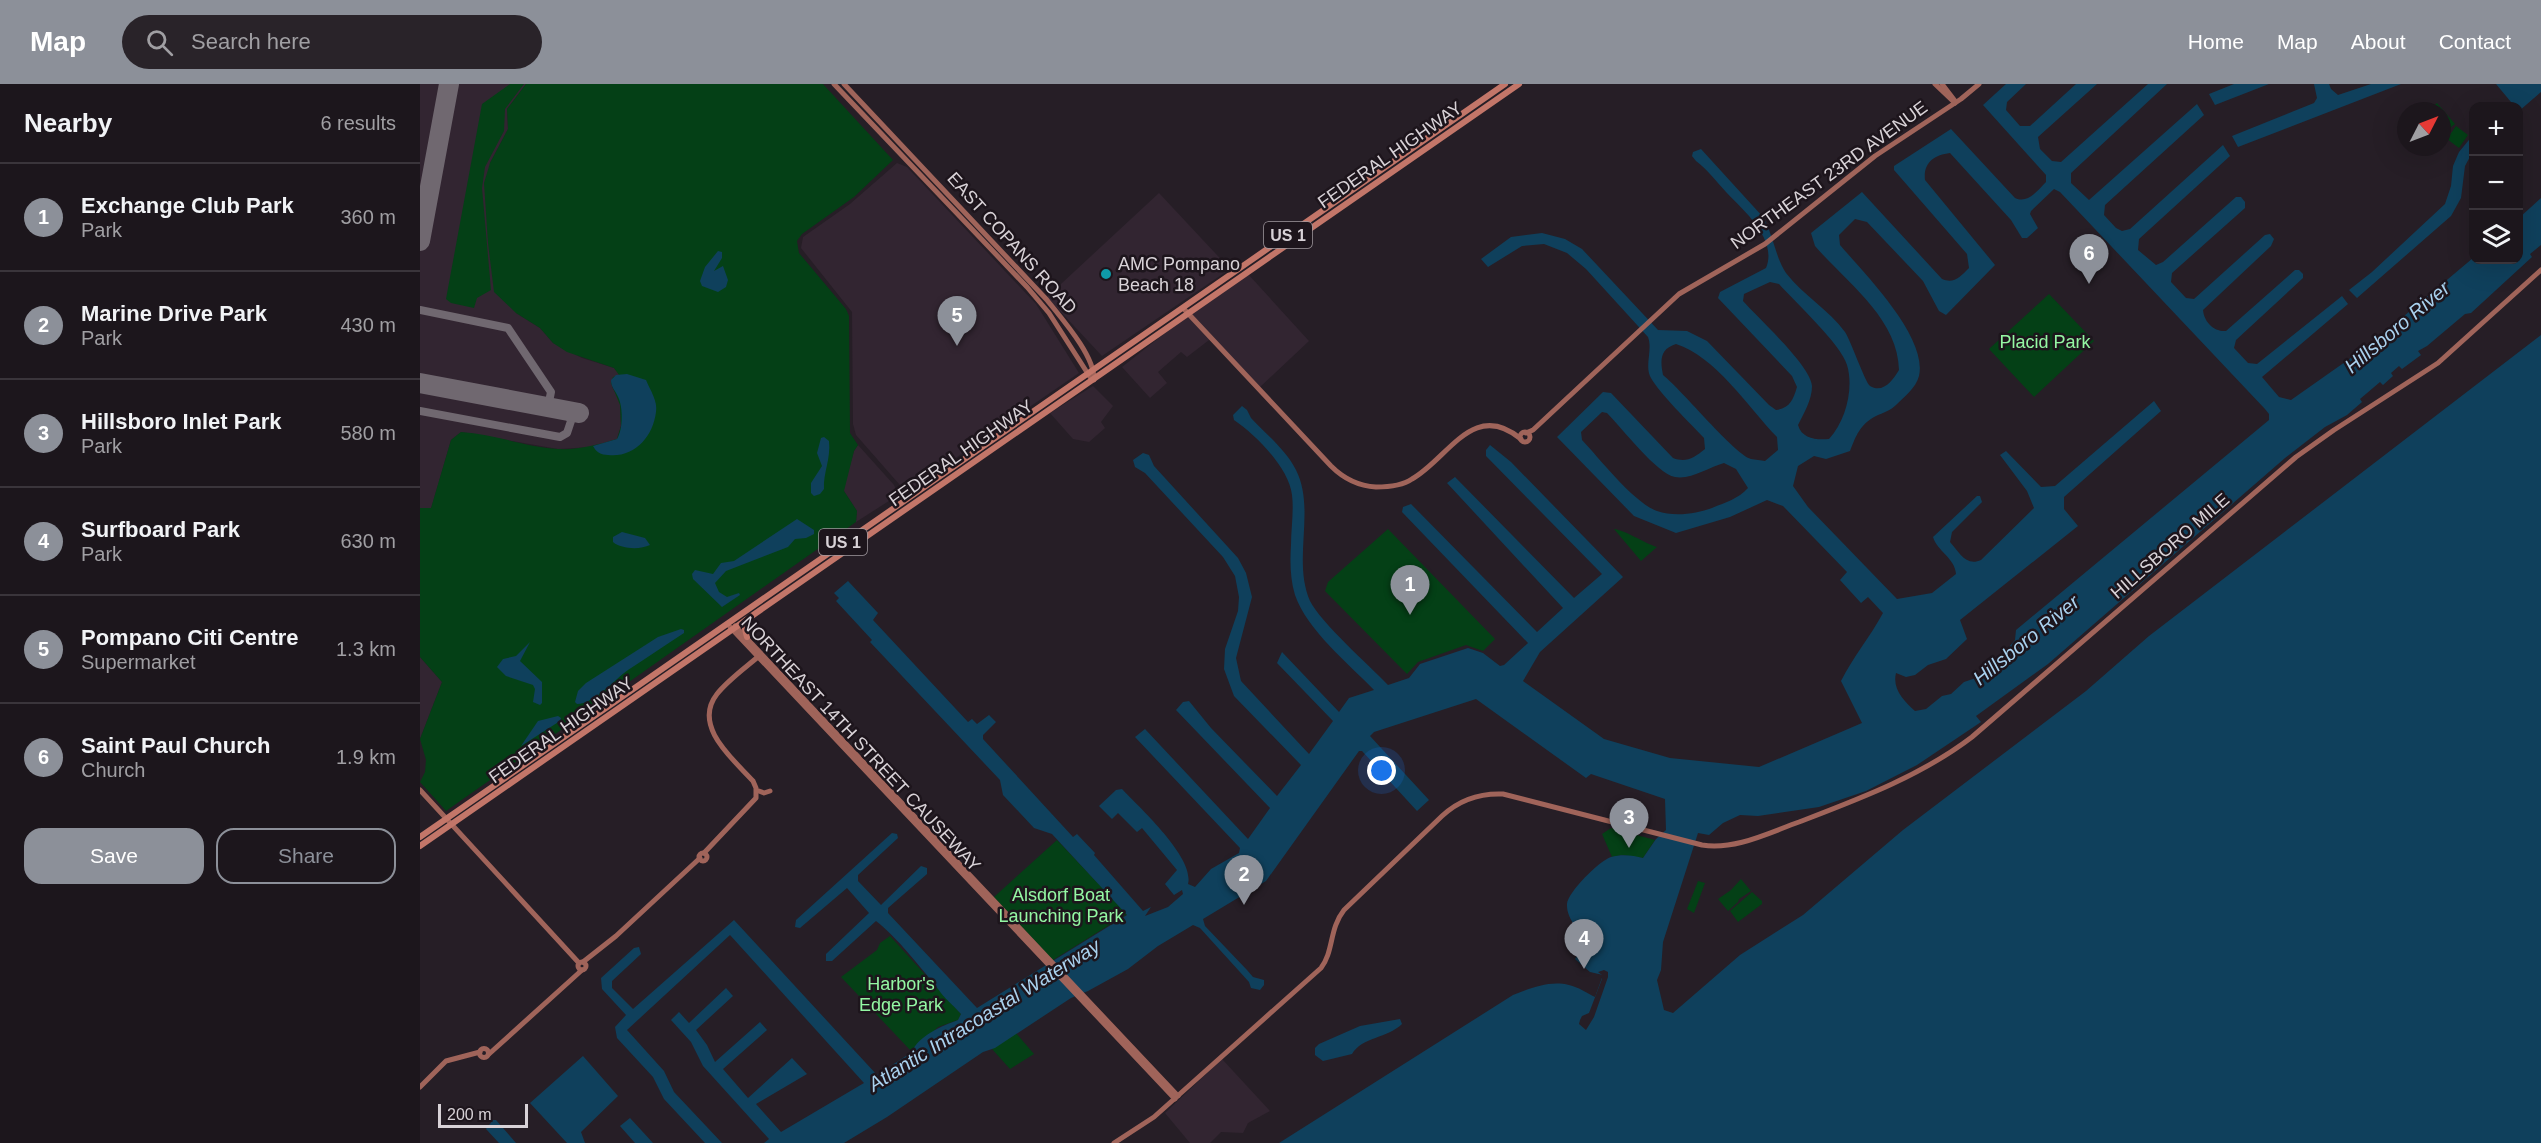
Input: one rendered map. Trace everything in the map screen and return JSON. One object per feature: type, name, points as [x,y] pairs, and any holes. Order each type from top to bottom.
[{"type":"main road","name":"EAST COPANS ROAD","points":[[834,84],[970,227],[985,235],[1060,317],[1094,369]]},
{"type":"main road","name":"EAST COPANS ROAD","points":[[844,84],[1046,309],[1087,374],[1094,380]]},
{"type":"main road","name":"FEDERAL HIGHWAY","points":[[420,837],[518,778],[575,738],[595,715],[866,526],[1094,369],[1234,282],[1332,214],[1346,194],[1505,84]]},
{"type":"main road","points":[[1501,96],[1510,84]]},
{"type":"main road","name":"FEDERAL HIGHWAY","points":[[420,846],[522,766],[658,681],[1094,380],[1256,257],[1340,203],[1378,182],[1518,84]]},
{"type":"main road","points":[[1935,84],[1955,103]]},
{"type":"main road","points":[[1942,84],[1955,103]]},
{"type":"main road","name":"NORTHEAST 23RD AVENUE","points":[[1186,310],[1336,471],[1347,479],[1364,485],[1395,486],[1413,479],[1466,432],[1489,426],[1525,436],[1650,320],[1691,286],[1765,244],[1875,156],[1955,103],[1979,84]]},
{"type":"main road","points":[[1378,182],[1384,168]]},
{"type":"main road","points":[[1248,272],[1256,257]]},
{"type":"main road","points":[[1234,282],[1239,269]]},
{"type":"main road","name":"HILLSBORO MILE","points":[[1114,1143],[1141,1127],[1321,968],[1328,956],[1336,922],[1344,910],[1442,816],[1458,804],[1480,796],[1503,794],[1702,845],[1722,846],[1755,838],[1858,799],[1945,757],[1972,737],[2296,458],[2330,433],[2438,363],[2541,270]]},
{"type":"main road","points":[[1046,309],[1060,317]]},
{"type":"main road","points":[[1094,369],[1094,380]]},
{"type":"main road","points":[[1017,433],[1027,416]]},
{"type":"main road","points":[[1007,439],[1012,426]]},
{"type":"main road","points":[[846,551],[848,543],[864,531],[866,526]]},
{"type":"main road","points":[[831,561],[836,548]]},
{"type":"main road","points":[[747,620],[745,628],[747,637]]},
{"type":"main road","name":"NORTHEAST 14TH STREET CAUSEWAY","points":[[728,623],[747,637],[760,655],[926,837],[1176,1097]]},
{"type":"main road","name":"NORTHEAST 14TH STREET CAUSEWAY","points":[[734,628],[926,828],[1047,962]]},
{"type":"main road","points":[[420,1087],[449,1064],[481,1054],[485,1058],[501,1040],[703,857],[723,831],[753,804],[757,794],[753,781],[717,743],[711,727],[711,709],[717,693],[760,655]]},
{"type":"main road","points":[[658,681],[664,668]]},
{"type":"main road","points":[[582,966],[608,947],[757,804],[759,791],[755,779],[715,738]]},
{"type":"main road","points":[[518,778],[522,766]]},
{"type":"main road","points":[[865,771],[877,776]]},
{"type":"main road","points":[[420,790],[582,966]]},
{"type":"main road","points":[[759,791],[764,794],[770,791]]},
{"type":"main road","points":[[926,828],[926,837]]},
{"type":"shaded area","points":[[420,84],[526,84],[507,109],[508,129],[490,163],[516,313],[540,328],[553,343],[582,358],[614,368],[620,375],[612,387],[620,400],[621,426],[617,439],[593,447],[558,449],[461,432],[451,440],[431,509],[420,508]]},
{"type":"shaded area","points":[[897,163],[907,167],[1036,304],[1079,373],[906,492],[856,435],[853,424],[852,312],[801,248],[803,237],[850,204]]},
{"type":"shaded area","points":[[1159,193],[1230,269],[1102,356],[1047,297]]},
{"type":"shaded area","points":[[1248,274],[1309,341],[1259,388],[1213,337],[1187,357],[1181,352],[1158,372],[1167,383],[1150,398],[1122,367],[1165,333]]},
{"type":"shaded area","points":[[1093,386],[1113,406],[1101,422],[1105,428],[1089,442],[1073,439],[1050,413]]},
{"type":"shaded area","points":[[858,445],[896,490],[892,499],[856,522],[857,511],[844,491],[844,487],[854,451]]},
{"type":"shaded area","points":[[420,657],[442,682],[420,739]]},
{"type":"shaded area","points":[[1222,1059],[1270,1111],[1248,1123],[1243,1133],[1221,1132],[1210,1143],[1190,1143],[1165,1113]]},
{"type":"green space","points":[[510,84],[524,84],[505,109],[504,131],[485,167],[482,188],[491,290],[477,298],[474,308],[451,303],[446,299],[482,104]]},
{"type":"green space","points":[[526,84],[823,84],[893,160],[854,197],[802,234],[797,241],[799,253],[846,309],[849,316],[850,433],[858,445],[854,451],[844,491],[857,511],[856,522],[446,811],[420,782],[425,772],[426,760],[420,739],[442,682],[420,657],[420,508],[431,508],[451,440],[461,432],[546,448],[566,449],[588,447],[617,439],[621,426],[620,405],[611,383],[613,377],[619,375],[614,368],[567,352],[553,343],[540,328],[516,313],[494,292],[484,183],[490,163],[508,129],[507,109]]},
{"type":"green space","points":[[2456,126],[2468,135],[2459,148],[2451,142],[2451,133]]},
{"type":"green space","name":"Placid Park","points":[[2049,294],[2094,341],[2034,397],[1989,349]]},
{"type":"green space","points":[[1388,529],[1495,639],[1483,651],[1466,645],[1418,662],[1407,674],[1325,591],[1328,582]]},
{"type":"green space","points":[[1614,529],[1624,532],[1657,547],[1641,561]]},
{"type":"green space","points":[[1611,828],[1655,840],[1643,858],[1622,855],[1612,857],[1602,834]]},
{"type":"green space","name":"Alsdorf Boat Launching Park","points":[[1057,840],[1127,914],[1053,960],[994,897]]},
{"type":"green space","points":[[1741,879],[1751,891],[1739,899],[1728,911],[1718,899]]},
{"type":"green space","points":[[1698,881],[1705,883],[1694,913],[1687,909]]},
{"type":"green space","points":[[1752,892],[1762,901],[1762,904],[1738,922],[1730,911]]},
{"type":"green space","name":"Harbor's Edge Park","points":[[890,936],[961,1014],[958,1020],[938,1027],[912,1052],[841,977],[877,950],[880,943]]},
{"type":"green space","points":[[1016,1033],[1034,1054],[1010,1069],[992,1049]]},
{"type":"water","points":[[2006,84],[2026,84],[2007,102],[2006,110],[2020,126],[2030,126],[2076,84],[2097,84],[2038,137],[2040,149],[2052,161],[2061,162],[2148,84],[2167,84],[2071,173],[2071,183],[2089,200],[2197,104],[2204,115],[2105,205],[2104,215],[2116,228],[2122,231],[2130,229],[2223,145],[2230,156],[2139,239],[2138,250],[2156,265],[2163,262],[2236,197],[2241,197],[2245,202],[2245,208],[2172,273],[2171,282],[2186,298],[2194,299],[2265,235],[2270,234],[2274,239],[2271,246],[2203,310],[2210,325],[2217,330],[2226,331],[2295,270],[2303,274],[2303,278],[2236,340],[2234,348],[2248,363],[2257,364],[2342,296],[2348,304],[2262,377],[2279,397],[2291,400],[2372,343],[2469,261],[2469,264],[2523,264],[2523,214],[2541,198],[2541,245],[2530,254],[2532,257],[2471,313],[2465,314],[2418,351],[2421,355],[2402,369],[2399,366],[2391,373],[2393,376],[2383,385],[2380,382],[2360,399],[2362,402],[2347,415],[2325,427],[2285,458],[2048,664],[1976,716],[1981,722],[1917,765],[1866,791],[1819,807],[1758,816],[1740,815],[1723,823],[1709,835],[1698,833],[1663,942],[1661,970],[1657,980],[1664,1010],[1673,1013],[1740,955],[1803,915],[1903,830],[2086,691],[2149,636],[2541,335],[2541,1143],[1279,1143],[1513,995],[1555,983],[1572,986],[1595,997],[1603,975],[1590,972],[1575,959],[1580,951],[1580,937],[1570,918],[1567,904],[1573,892],[1599,864],[1611,857],[1623,855],[1643,858],[1656,839],[1666,830],[1665,799],[1591,774],[1586,778],[1476,699],[1374,732],[1370,736],[1429,800],[1417,811],[1362,751],[1359,751],[1266,881],[1203,919],[1205,926],[1253,977],[1264,980],[1264,985],[1260,990],[1251,988],[1249,982],[1200,928],[1193,925],[1158,946],[1128,969],[1071,998],[995,1048],[983,1052],[844,1143],[764,1143],[769,1139],[703,1066],[691,1042],[671,1020],[679,1012],[689,1023],[726,988],[733,996],[696,1030],[707,1045],[715,1062],[760,1022],[767,1030],[723,1069],[748,1098],[792,1058],[807,1074],[756,1104],[781,1132],[864,1083],[730,935],[627,1030],[664,1071],[674,1092],[722,1143],[705,1143],[664,1099],[653,1077],[617,1038],[615,1027],[626,1015],[602,989],[601,978],[634,948],[639,947],[641,954],[612,981],[612,988],[633,1009],[734,920],[877,1075],[912,1052],[925,1036],[958,1020],[961,1014],[900,944],[876,921],[832,961],[826,961],[826,954],[869,913],[847,888],[800,928],[795,927],[796,920],[892,833],[897,834],[898,838],[858,875],[858,881],[881,905],[921,866],[927,868],[927,874],[888,908],[888,913],[977,1008],[1127,915],[1052,834],[1034,828],[1003,795],[1000,780],[870,642],[872,640],[836,601],[839,598],[834,593],[848,581],[878,613],[873,620],[968,722],[972,719],[977,724],[989,715],[996,722],[983,735],[983,739],[1073,837],[1077,834],[1095,853],[1094,855],[1143,911],[1151,907],[1145,916],[1168,907],[1183,894],[1182,890],[1174,895],[1165,884],[1177,870],[1142,828],[1137,832],[1118,813],[1112,819],[1099,806],[1116,790],[1122,789],[1175,848],[1188,873],[1188,884],[1195,887],[1211,869],[1239,853],[1240,848],[1135,737],[1145,729],[1248,839],[1270,808],[1176,710],[1183,702],[1189,701],[1211,728],[1277,796],[1301,765],[1234,696],[1224,669],[1225,649],[1238,611],[1239,597],[1235,576],[1223,557],[1145,473],[1135,467],[1133,460],[1143,453],[1149,455],[1154,466],[1238,558],[1246,573],[1252,597],[1236,658],[1241,681],[1309,754],[1333,721],[1277,663],[1282,652],[1339,712],[1349,698],[1374,690],[1329,646],[1301,608],[1295,595],[1291,576],[1293,507],[1290,485],[1270,453],[1252,434],[1234,420],[1233,415],[1242,406],[1287,456],[1302,485],[1304,501],[1303,568],[1310,601],[1335,632],[1388,685],[1409,678],[1420,664],[1468,648],[1483,653],[1500,666],[1504,665],[1528,643],[1402,512],[1403,507],[1411,504],[1537,632],[1563,608],[1447,483],[1455,477],[1574,598],[1602,574],[1486,456],[1486,450],[1490,445],[1511,462],[1623,577],[1540,652],[1523,681],[1604,739],[1670,758],[1759,767],[1862,723],[1841,681],[1883,613],[1868,597],[1861,603],[1840,580],[1847,572],[1783,506],[1767,500],[1730,517],[1676,533],[1634,516],[1557,437],[1603,392],[1611,393],[1673,458],[1690,459],[1705,449],[1704,438],[1668,400],[1651,378],[1648,368],[1650,347],[1648,337],[1586,269],[1567,253],[1544,244],[1522,246],[1488,267],[1481,259],[1511,237],[1542,233],[1565,239],[1582,249],[1658,330],[1687,331],[1707,341],[1776,410],[1788,405],[1792,399],[1797,387],[1792,376],[1718,298],[1720,292],[1766,268],[1767,246],[1757,226],[1708,171],[1696,161],[1692,156],[1693,152],[1701,149],[1763,217],[1786,273],[1845,332],[1865,377],[1870,386],[1875,388],[1883,387],[1891,382],[1899,370],[1890,334],[1868,302],[1815,246],[1811,233],[1862,192],[1942,279],[1950,281],[1960,277],[1969,268],[1967,254],[1894,170],[1894,166],[1951,129],[2015,198],[2024,199],[2032,196],[2046,182],[2046,175],[1983,105]],"holes":[[[1950,153],[2011,220],[2022,238],[2027,238],[2038,228],[2030,214],[2031,211],[2054,189],[2060,192],[2265,409],[2269,414],[2269,420],[2016,630],[2015,640],[1985,675],[1964,682],[1951,694],[1942,696],[1926,709],[1915,711],[1897,689],[1896,673],[1906,677],[1915,675],[1928,665],[1946,659],[1967,639],[1960,620],[2078,526],[2064,509],[2064,497],[2161,411],[2154,401],[2055,486],[2041,487],[2006,451],[2000,455],[2027,491],[2034,508],[1981,560],[1971,562],[1963,557],[1950,542],[1952,532],[1982,502],[1980,496],[1977,496],[1933,537],[1953,563],[1956,574],[1932,593],[1897,599],[1808,507],[1793,486],[1798,466],[1814,456],[1826,459],[1850,451],[1862,427],[1871,419],[1896,405],[1913,388],[1919,376],[1919,360],[1914,343],[1904,325],[1878,288],[1840,245],[1839,235],[1855,219],[1867,222],[1923,281],[1939,311],[1946,315],[1995,265],[1925,180],[1926,169],[1931,161]],[[1770,282],[1779,284],[1827,335],[1847,365],[1850,384],[1847,404],[1840,423],[1829,439],[1810,438],[1800,430],[1798,425],[1812,391],[1809,377],[1783,342],[1743,301],[1744,294]],[[1676,344],[1704,359],[1730,384],[1777,437],[1778,450],[1765,461],[1743,455],[1663,375],[1662,356],[1667,349]],[[1602,412],[1607,413],[1650,459],[1668,474],[1675,477],[1687,477],[1724,463],[1736,469],[1748,488],[1732,500],[1699,512],[1678,514],[1657,511],[1638,499],[1582,440],[1581,432]]]},
{"type":"water","points":[[2234,84],[2269,84],[2215,105],[2209,94]]},
{"type":"water","points":[[2314,84],[2329,84],[2338,95],[2371,84],[2401,84],[2238,147],[2232,136],[2314,103],[2317,98]]},
{"type":"water","points":[[2496,84],[2541,84],[2541,92],[2523,108],[2523,102],[2511,102]]},
{"type":"water","points":[[2469,140],[2469,158],[2465,166],[2461,198],[2451,216],[2357,298],[2349,290],[2372,272],[2445,204],[2451,186],[2453,166],[2459,152]]},
{"type":"water","points":[[718,251],[722,252],[722,258],[714,271],[723,266],[728,280],[726,287],[718,292],[702,286],[700,281],[705,267]]},
{"type":"water","points":[[627,374],[646,380],[656,404],[654,421],[651,430],[641,444],[634,449],[617,455],[603,454],[593,446],[617,439],[621,425],[620,403],[611,380],[616,375]]},
{"type":"water","points":[[824,437],[829,441],[829,448],[824,489],[820,494],[814,496],[811,493],[811,483],[822,466],[817,453],[821,438]]},
{"type":"water","points":[[797,519],[814,530],[814,534],[806,538],[795,539],[788,547],[726,571],[715,583],[719,592],[727,597],[739,593],[740,595],[722,607],[693,579],[692,574],[695,570],[713,574],[721,563],[734,561]]},
{"type":"water","points":[[622,532],[645,538],[650,545],[631,548],[613,542],[613,537]]},
{"type":"water","points":[[681,629],[684,633],[628,670],[597,696],[583,703],[575,702],[578,691],[586,683],[658,637]]},
{"type":"water","points":[[530,642],[520,661],[542,682],[542,703],[540,705],[533,702],[535,689],[533,685],[506,676],[497,667],[503,659],[516,656]]},
{"type":"water","points":[[558,716],[561,718],[560,721],[521,746],[538,721]]},
{"type":"water","points":[[1400,1019],[1402,1024],[1396,1029],[1362,1044],[1352,1054],[1323,1061],[1315,1055],[1315,1048],[1319,1044],[1360,1026]]},
{"type":"water","points":[[583,1056],[618,1096],[581,1132],[585,1143],[567,1143],[530,1103]]},
{"type":"water","points":[[630,1118],[653,1143],[635,1143],[620,1126]]},
{"type":"water","points":[[493,1120],[496,1120],[516,1143],[499,1143],[486,1129]]},
{"type":"pier","points":[[1604,970],[1608,972],[1608,977],[1594,1017],[1586,1030],[1579,1024],[1580,1020],[1582,1016],[1589,1013],[1602,979],[1602,975],[1598,972]]},
{"type":"taxiway","points":[[420,310],[508,328],[551,392],[549,402],[538,405]]},
{"type":"taxiway","points":[[420,411],[560,437],[567,433],[571,421],[568,414],[559,409]]},
{"type":"runway","points":[[420,241],[449,84]]},
{"type":"runway","points":[[420,383],[579,413]]},
{"type":"place","name":"AMC Pompano Beach 18","points":[[1106,274]]},
{"type":"place","name":"Saint Paul Church","points":[[2089,284]]},
{"type":"place","name":"Pompano Citi Centre","points":[[957,346]]},
{"type":"place","name":"Exchange Club Park","points":[[1410,615]]},
{"type":"place","name":"Hillsboro Inlet Park","points":[[1629,848]]},
{"type":"place","name":"Marine Drive Park","points":[[1244,905]]},
{"type":"place","name":"Surfboard Park","points":[[1584,969]]},
{"type":"water label","name":"Hillsboro River","points":[[2397,327]]},
{"type":"water label","name":"Hillsboro River","points":[[2026,640]]},
{"type":"water label","name":"Atlantic Intracoastal Waterway","points":[[984,1015]]}]
